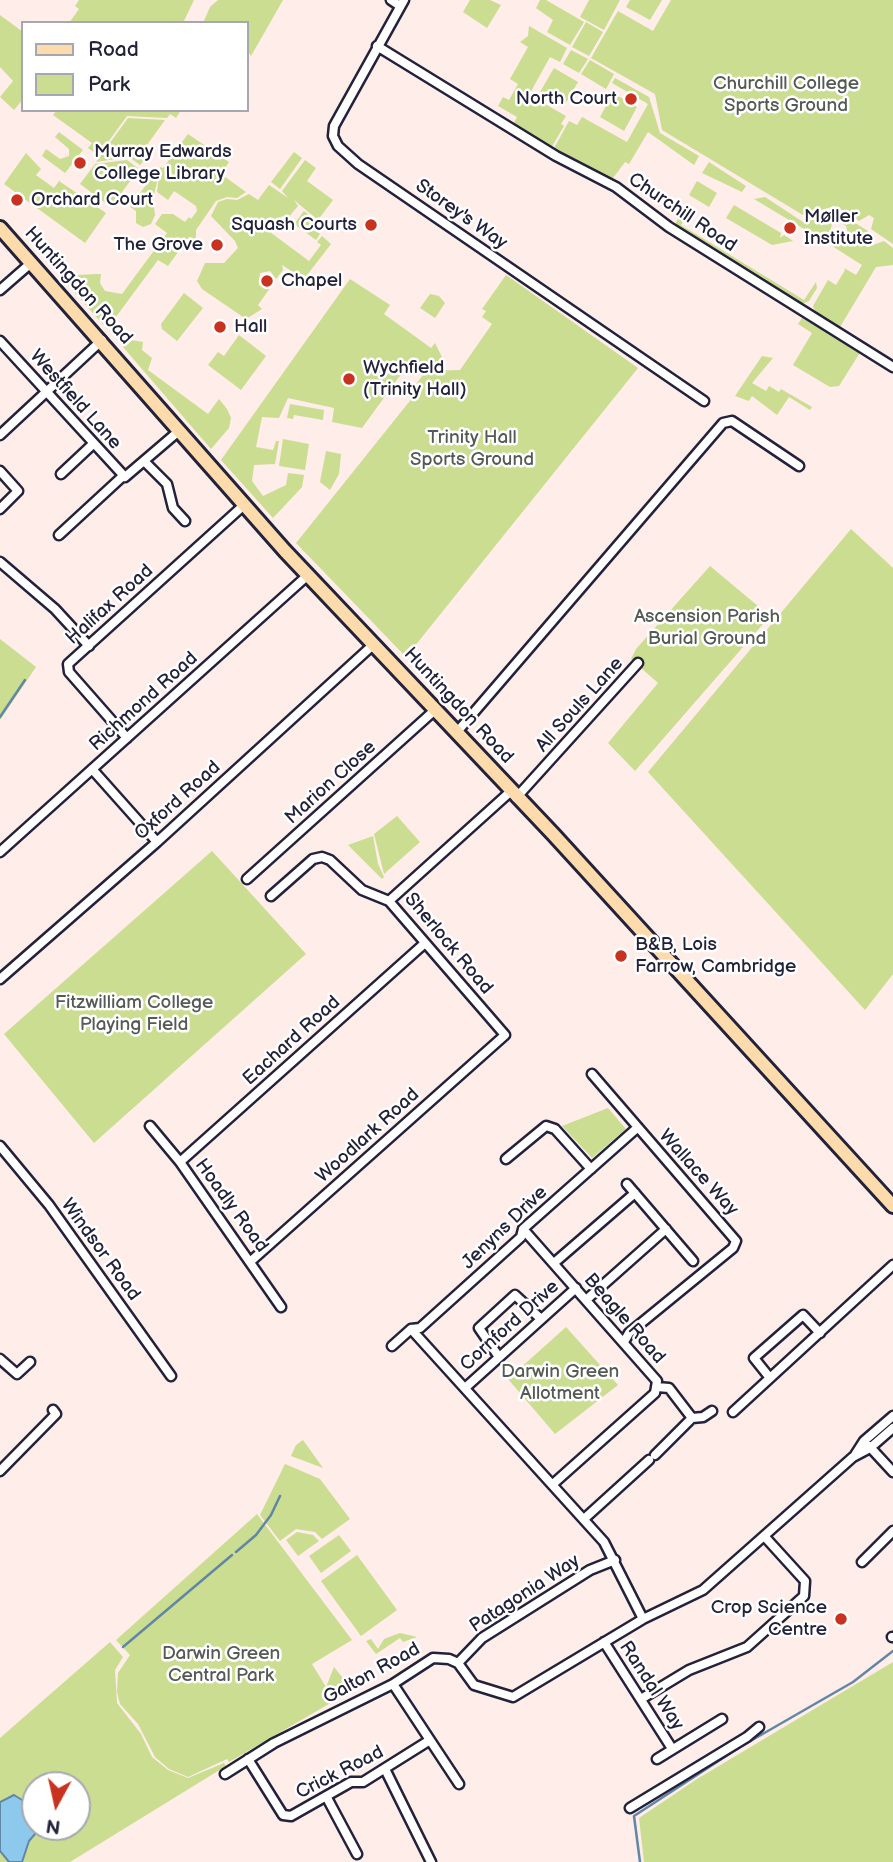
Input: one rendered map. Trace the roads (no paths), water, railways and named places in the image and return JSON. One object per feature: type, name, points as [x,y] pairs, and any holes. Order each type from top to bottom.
[{"type":"main road","name":"Huntingdon Road","points":[[0,228],[102,340],[244,505],[436,709],[893,1206]]},
{"type":"street","points":[[391,0],[402,3]]},
{"type":"street","name":"Storey's Way","points":[[402,3],[334,126],[333,136],[345,155],[704,401]]},
{"type":"street","name":"Churchill Road","points":[[377,46],[556,156],[616,187],[670,227],[893,367]]},
{"type":"street","points":[[0,290],[31,262]]},
{"type":"street","points":[[0,436],[102,340]]},
{"type":"street","name":"Westfield Lane","points":[[0,341],[93,444],[126,476]]},
{"type":"street","points":[[457,732],[723,423],[732,421],[799,466]]},
{"type":"street","points":[[59,535],[180,430]]},
{"type":"street","points":[[61,474],[93,444]]},
{"type":"street","points":[[145,462],[167,484],[173,508],[185,522]]},
{"type":"street","points":[[0,471],[18,491],[0,509]]},
{"type":"street","name":"Halifax Road","points":[[127,738],[69,672],[68,664],[244,505]]},
{"type":"street","points":[[0,562],[55,609],[89,646]]},
{"type":"street","name":"Richmond Road","points":[[0,852],[308,575]]},
{"type":"street","name":"Oxford Road","points":[[0,979],[157,842],[374,643]]},
{"type":"street","name":"All Souls Lane","points":[[513,795],[638,663]]},
{"type":"street","name":"Marion Close","points":[[247,879],[436,709]]},
{"type":"street","points":[[92,769],[157,842]]},
{"type":"street","name":"Sherlock Road","points":[[505,1035],[389,901],[513,795]]},
{"type":"street","points":[[271,895],[313,859],[322,857],[330,860],[362,890],[389,901]]},
{"type":"street","name":"Eachard Road","points":[[180,1162],[425,943]]},
{"type":"street","name":"Woodlark Road","points":[[251,1261],[505,1035]]},
{"type":"street","name":"Wallace Way","points":[[592,1074],[736,1241],[733,1248],[629,1333],[624,1342]]},
{"type":"street","name":"Hoadly Road","points":[[150,1126],[180,1162],[281,1307]]},
{"type":"street","points":[[506,1158],[546,1126],[555,1129],[591,1169]]},
{"type":"street","name":"Jenyns Drive","points":[[392,1346],[411,1329],[420,1328],[521,1237],[523,1229],[637,1128]]},
{"type":"street","name":"Windsor Road","points":[[0,1146],[49,1205],[171,1376]]},
{"type":"street","points":[[627,1184],[693,1261]]},
{"type":"street","points":[[554,1264],[635,1193]]},
{"type":"street","name":"Beagle Road","points":[[523,1229],[657,1381],[657,1387],[553,1484]]},
{"type":"street","points":[[586,1300],[666,1229]]},
{"type":"street","points":[[733,1412],[893,1265]]},
{"type":"street","name":"Cornford Drive","points":[[465,1388],[576,1288]]},
{"type":"street","points":[[499,1357],[479,1328],[515,1295],[541,1319]]},
{"type":"street","points":[[770,1378],[754,1358],[803,1315],[820,1333]]},
{"type":"street","points":[[411,1329],[584,1519],[615,1560],[643,1619]]},
{"type":"street","points":[[2,1364],[17,1374],[30,1362]]},
{"type":"street","points":[[657,1387],[669,1388],[692,1418]]},
{"type":"street","points":[[0,1471],[56,1414],[53,1410]]},
{"type":"street","points":[[692,1418],[703,1418],[712,1410]]},
{"type":"street","points":[[853,1457],[863,1441],[893,1416]]},
{"type":"street","points":[[584,1519],[690,1423],[692,1418]]},
{"type":"street","points":[[457,1663],[474,1685],[513,1698],[643,1619],[703,1590],[765,1538],[853,1457],[870,1448],[893,1428]]},
{"type":"street","points":[[863,1441],[893,1472]]},
{"type":"street","points":[[862,1562],[893,1531]]},
{"type":"street","points":[[640,1699],[690,1670],[747,1647],[804,1596],[805,1581],[765,1538]]},
{"type":"street","name":"Patagonia Way","points":[[457,1663],[482,1639],[590,1570],[615,1560]]},
{"type":"street","name":"Randal Way","points":[[604,1642],[671,1747]]},
{"type":"street","name":"Galton Road","points":[[225,1774],[274,1743],[393,1684],[433,1658],[449,1658],[457,1663]]},
{"type":"street","points":[[393,1684],[460,1784]]},
{"type":"street","points":[[657,1759],[671,1747],[722,1719]]},
{"type":"street","points":[[630,1808],[759,1727]]},
{"type":"street","name":"Crick Road","points":[[248,1759],[287,1816],[351,1782],[363,1782],[430,1740]]},
{"type":"street","points":[[385,1769],[431,1862]]},
{"type":"street","points":[[326,1796],[357,1854]]},
{"type":"water","points":[[14,1795],[21,1799],[21,1841],[29,1841],[22,1862],[9,1862],[0,1851],[0,1802]]},
{"type":"waterway","points":[[0,717],[25,680]]},
{"type":"waterway","points":[[236,1552],[256,1535],[271,1515],[280,1496]]},
{"type":"waterway","points":[[123,1647],[232,1555]]},
{"type":"waterway","points":[[640,1862],[634,1816],[740,1747],[853,1682],[893,1651]]},
{"type":"place","name":"North Court","points":[[631,99]]},
{"type":"place","name":"Murray Edwards College Library","points":[[80,163]]},
{"type":"place","name":"Orchard Court","points":[[17,200]]},
{"type":"place","name":"Squash Courts","points":[[371,225]]},
{"type":"place","name":"Møller Institute","points":[[790,228]]},
{"type":"place","name":"The Grove","points":[[217,245]]},
{"type":"place","name":"Chapel","points":[[267,281]]},
{"type":"place","name":"Hall","points":[[220,327]]},
{"type":"place","name":"Wychfield (Trinity Hall)","points":[[349,379]]},
{"type":"place","name":"B&B, Lois Farrow, Cambridge","points":[[621,956]]},
{"type":"place","name":"Crop Science Centre","points":[[841,1619]]},
{"type":"park label","name":"Churchill College Sports Ground","points":[[786,95]]},
{"type":"park label","name":"Trinity Hall Sports Ground","points":[[472,449]]},
{"type":"park label","name":"Ascension Parish Burial Ground","points":[[707,628]]},
{"type":"park label","name":"Fitzwilliam College Playing Field","points":[[134,1014]]},
{"type":"park label","name":"Darwin Green Allotment","points":[[560,1383]]},
{"type":"park label","name":"Darwin Green Central Park","points":[[221,1665]]}]
